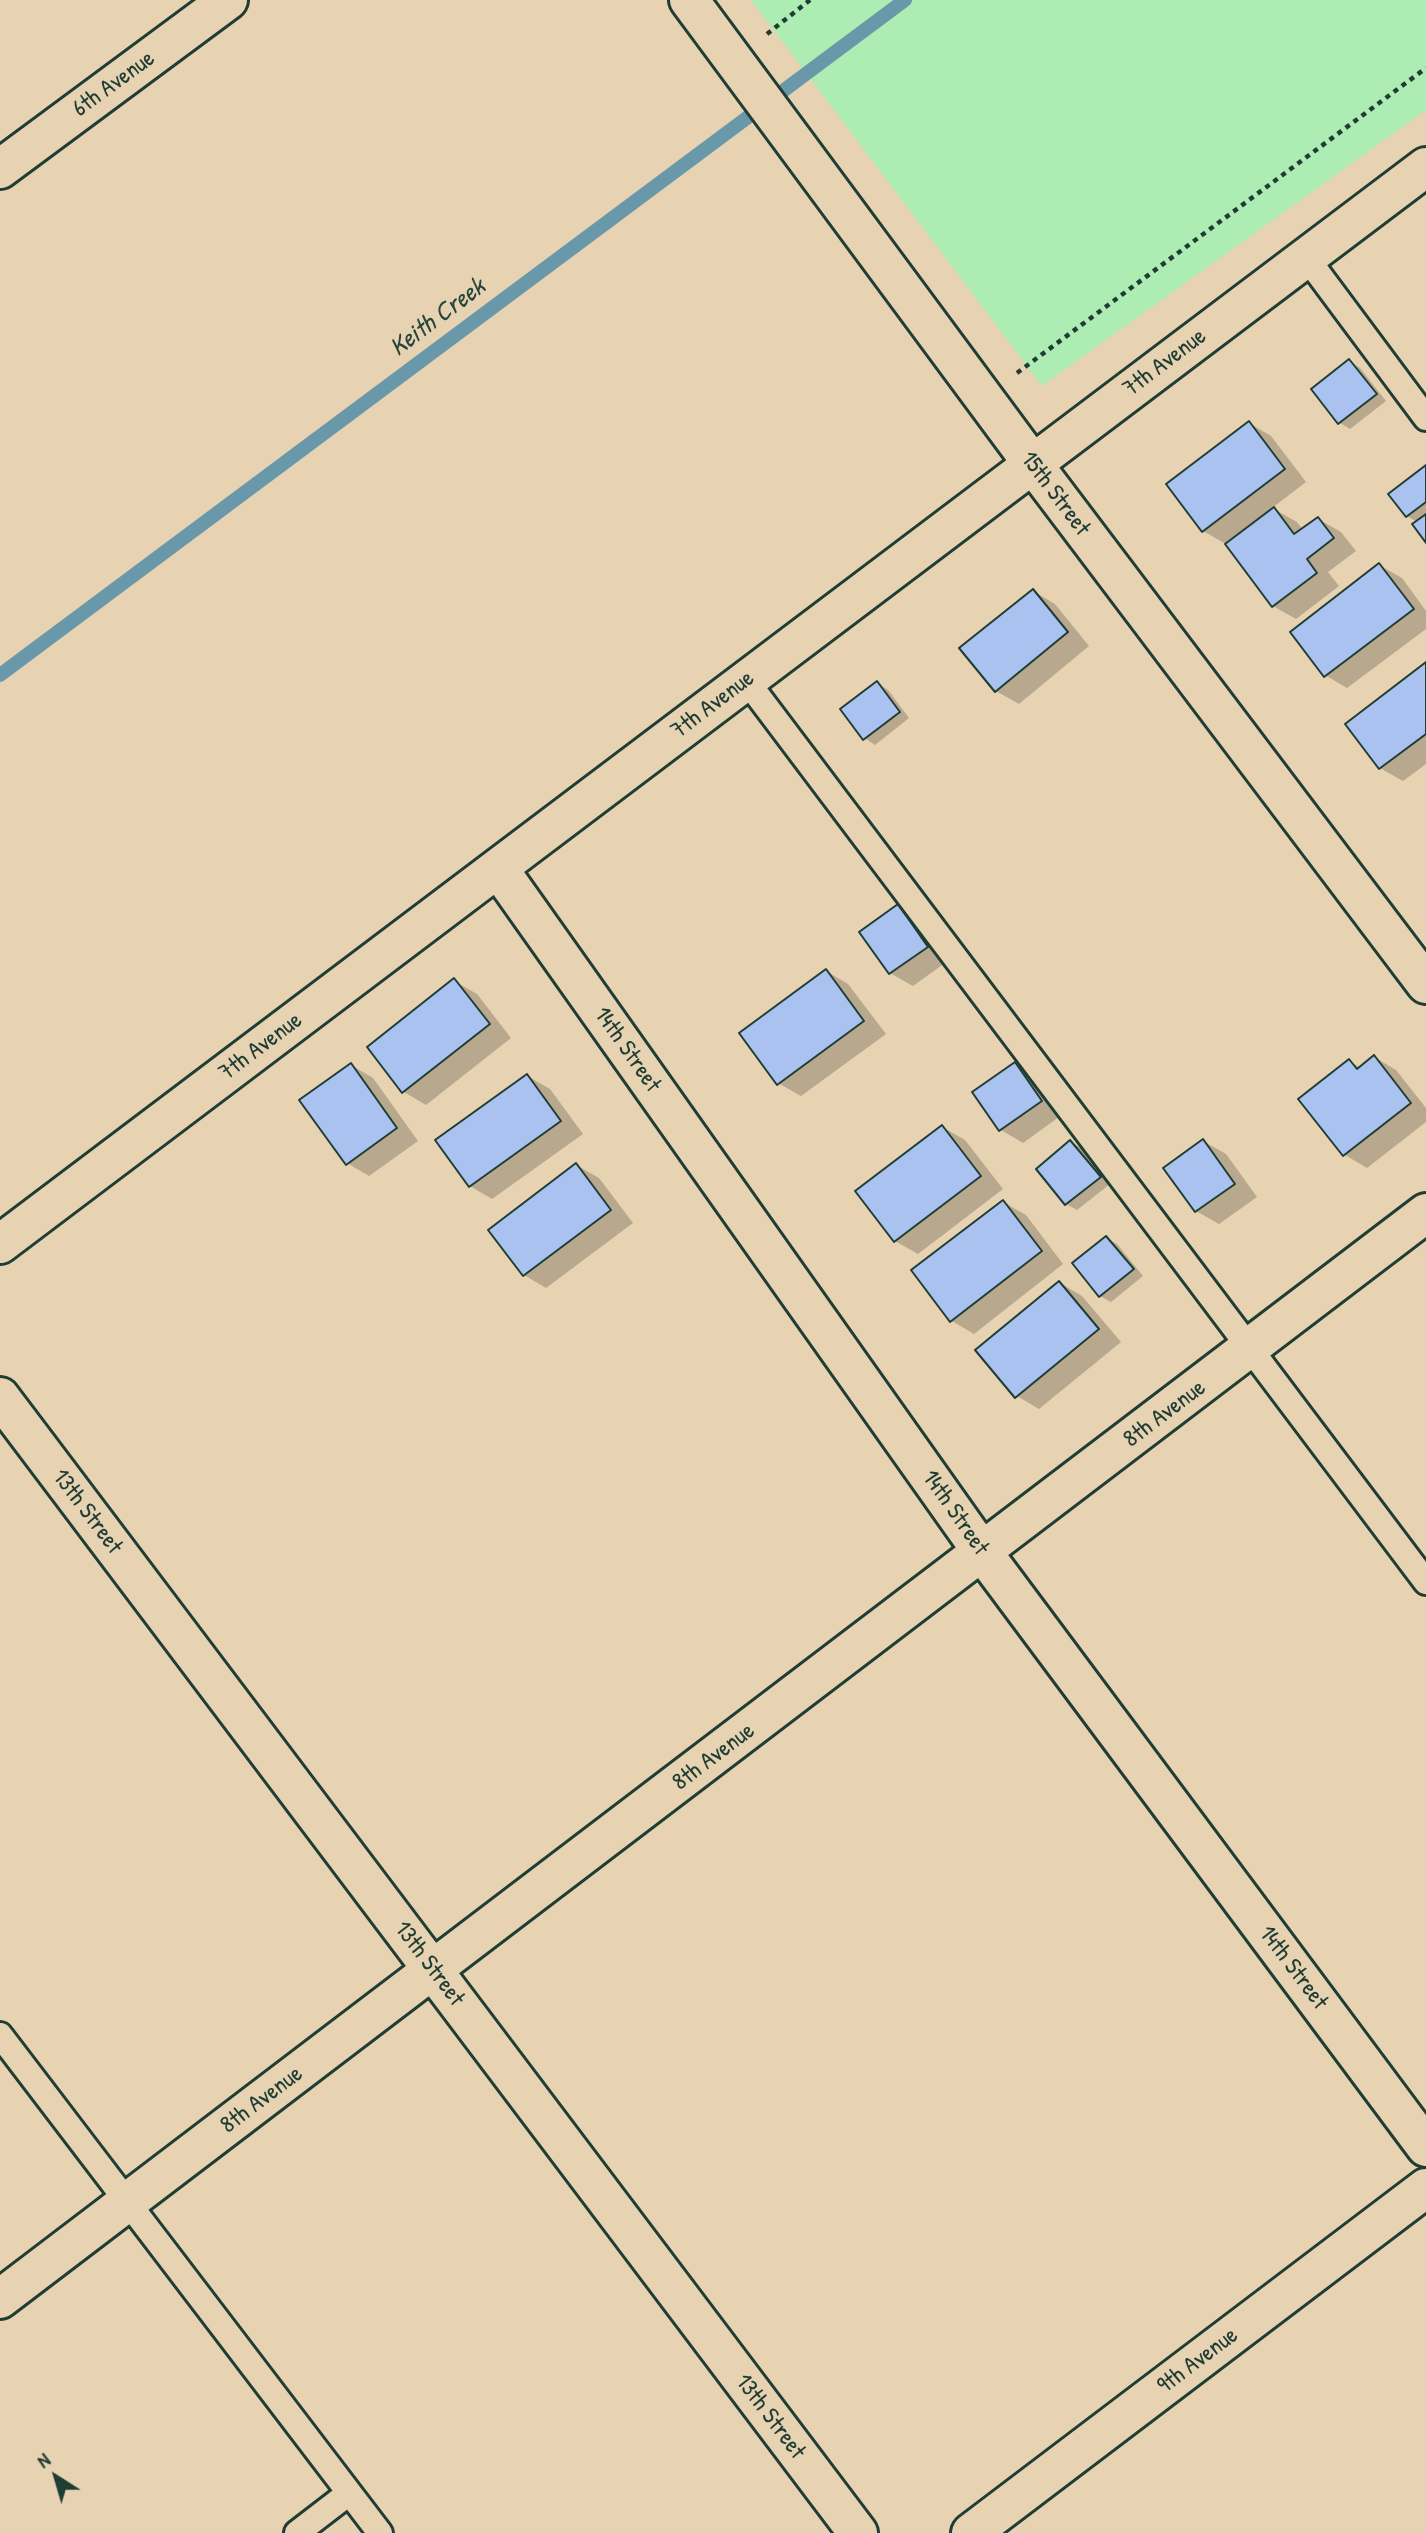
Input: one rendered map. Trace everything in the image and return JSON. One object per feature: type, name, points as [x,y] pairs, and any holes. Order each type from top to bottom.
[{"type":"street","name":"6th Avenue","points":[[0,169],[228,0]]},
{"type":"street","name":"15th Street","points":[[689,0],[793,136],[1032,463],[1426,984]]},
{"type":"street","name":"7th Avenue","points":[[0,1244],[1426,167]]},
{"type":"street","name":"14th Street","points":[[498,868],[983,1553],[1426,2147]]},
{"type":"street","name":"8th Avenue","points":[[0,2299],[1253,1348],[1426,1213]]},
{"type":"street","name":"13th Street","points":[[0,1396],[858,2533]]},
{"type":"street","name":"9th Avenue","points":[[971,2533],[1426,2188]]},
{"type":"lane","points":[[1306,257],[1426,418]]},
{"type":"lane","points":[[746,680],[1253,1348],[1426,1582]]},
{"type":"lane","points":[[0,2035],[380,2533]]},
{"type":"lane","points":[[297,2533],[349,2493]]},
{"type":"path","points":[[776,25],[810,0]]},
{"type":"path","points":[[1027,366],[1426,68]]},
{"type":"green space","points":[[751,0],[1426,0],[1426,110],[1042,386]]},
{"type":"building","points":[[1349,359],[1377,394],[1338,424],[1311,389]]},
{"type":"building","points":[[1249,421],[1285,469],[1202,532],[1166,484]]},
{"type":"building","points":[[1426,465],[1426,502],[1406,517],[1388,494]]},
{"type":"building","points":[[1274,507],[1294,534],[1318,517],[1334,538],[1307,559],[1317,573],[1272,607],[1225,544]]},
{"type":"building","points":[[1426,514],[1426,543],[1412,524]]},
{"type":"building","points":[[1379,563],[1414,609],[1324,677],[1290,632]]},
{"type":"building","points":[[1033,589],[1068,632],[995,692],[959,648]]},
{"type":"building","points":[[1426,662],[1426,734],[1379,769],[1345,724]]},
{"type":"building","points":[[877,681],[900,712],[863,740],[840,709]]},
{"type":"building","points":[[898,904],[928,947],[889,974],[859,932]]},
{"type":"building","points":[[826,969],[864,1021],[777,1085],[739,1033]]},
{"type":"building","points":[[454,978],[490,1024],[402,1093],[367,1047]]},
{"type":"building","points":[[1374,1055],[1411,1103],[1343,1156],[1298,1099],[1349,1059],[1357,1069]]},
{"type":"building","points":[[1015,1062],[1042,1101],[999,1131],[972,1092]]},
{"type":"building","points":[[351,1063],[397,1128],[346,1165],[299,1100]]},
{"type":"building","points":[[527,1074],[561,1121],[469,1187],[435,1140]]},
{"type":"building","points":[[942,1125],[981,1176],[894,1242],[855,1191]]},
{"type":"building","points":[[1203,1139],[1235,1184],[1195,1212],[1163,1168]]},
{"type":"building","points":[[1070,1140],[1101,1177],[1065,1205],[1036,1169]]},
{"type":"building","points":[[576,1163],[611,1210],[523,1276],[488,1230]]},
{"type":"building","points":[[1003,1200],[1042,1251],[950,1322],[911,1270]]},
{"type":"building","points":[[1106,1236],[1134,1269],[1099,1297],[1072,1263]]},
{"type":"building","points":[[1059,1281],[1099,1329],[1015,1398],[975,1350]]},
{"type":"waterway","name":"Keith Creek","points":[[0,675],[905,0]]}]
